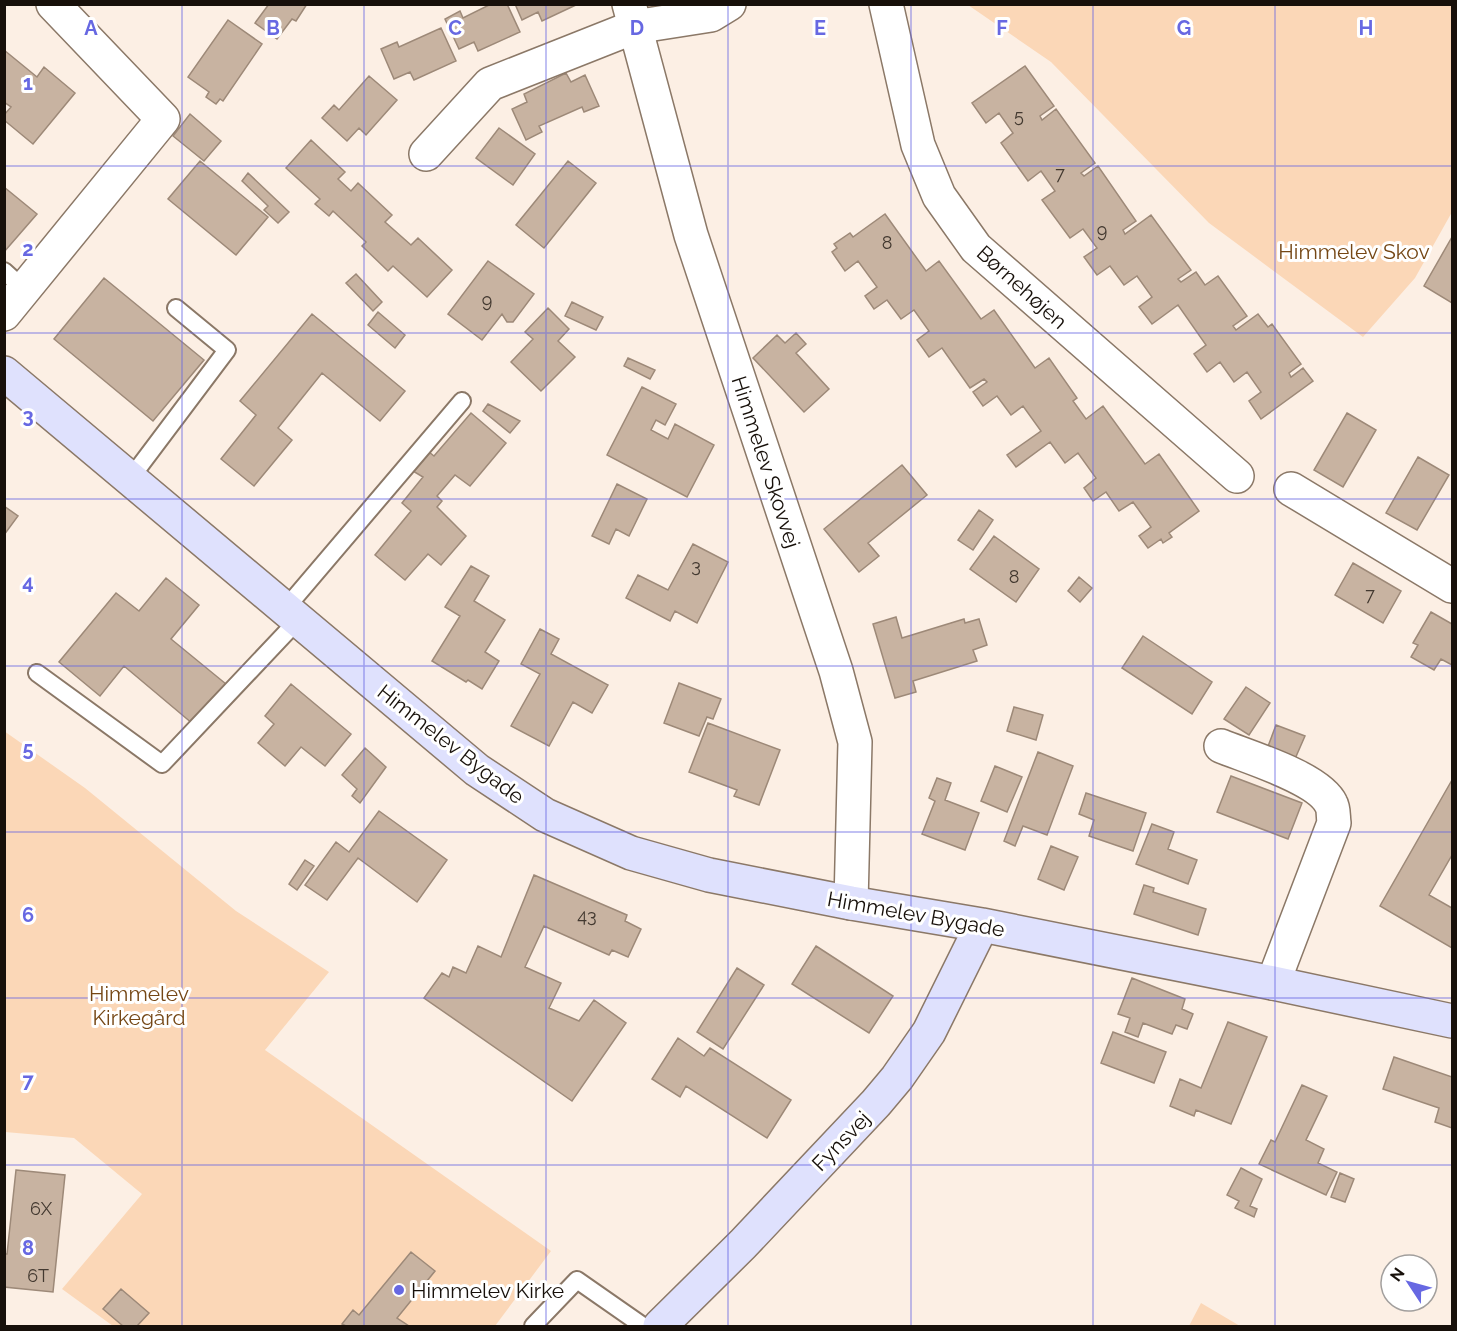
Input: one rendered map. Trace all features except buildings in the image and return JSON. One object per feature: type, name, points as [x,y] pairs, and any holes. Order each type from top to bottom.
[{"type":"street","points":[[11,292],[163,119],[53,4]]},
{"type":"street","points":[[426,154],[490,84],[631,16],[711,15],[729,4]]},
{"type":"street","name":"Børnehøjen","points":[[886,4],[918,145],[939,196],[976,248],[1237,476]]},
{"type":"street","name":"Himmelev Skovvej","points":[[631,16],[691,235],[833,662],[855,742],[851,903]]},
{"type":"street","name":"Himmelev Bygade","points":[[4,373],[477,770],[545,815],[632,853],[687,869],[851,903],[982,926],[1273,983],[1452,1021]]},
{"type":"street","points":[[1291,489],[1452,586]]},
{"type":"street","points":[[1221,746],[1304,780],[1320,789],[1332,805],[1334,823],[1273,983]]},
{"type":"street","name":"Fynsvej","points":[[660,1326],[743,1244],[897,1078],[917,1052],[933,1024],[982,926]]},
{"type":"lane","points":[[130,479],[227,350],[176,308]]},
{"type":"lane","points":[[37,673],[162,764],[292,615],[462,401]]},
{"type":"lane","points":[[533,1326],[577,1280],[644,1326]]},
{"type":"green space","name":"Himmelev Skov","points":[[968,5],[1452,5],[1452,212],[1415,278],[1363,337],[1209,223],[1051,62]]},
{"type":"green space","name":"Himmelev Kirkegård","points":[[4,731],[85,788],[236,911],[329,972],[265,1050],[551,1251],[495,1326],[113,1326],[62,1289],[142,1194],[74,1138],[5,1132]]},
{"type":"green space","points":[[1201,1303],[1240,1326],[1189,1326]]},
{"type":"place","name":"Himmelev Kirke","points":[[399,1290]]}]
